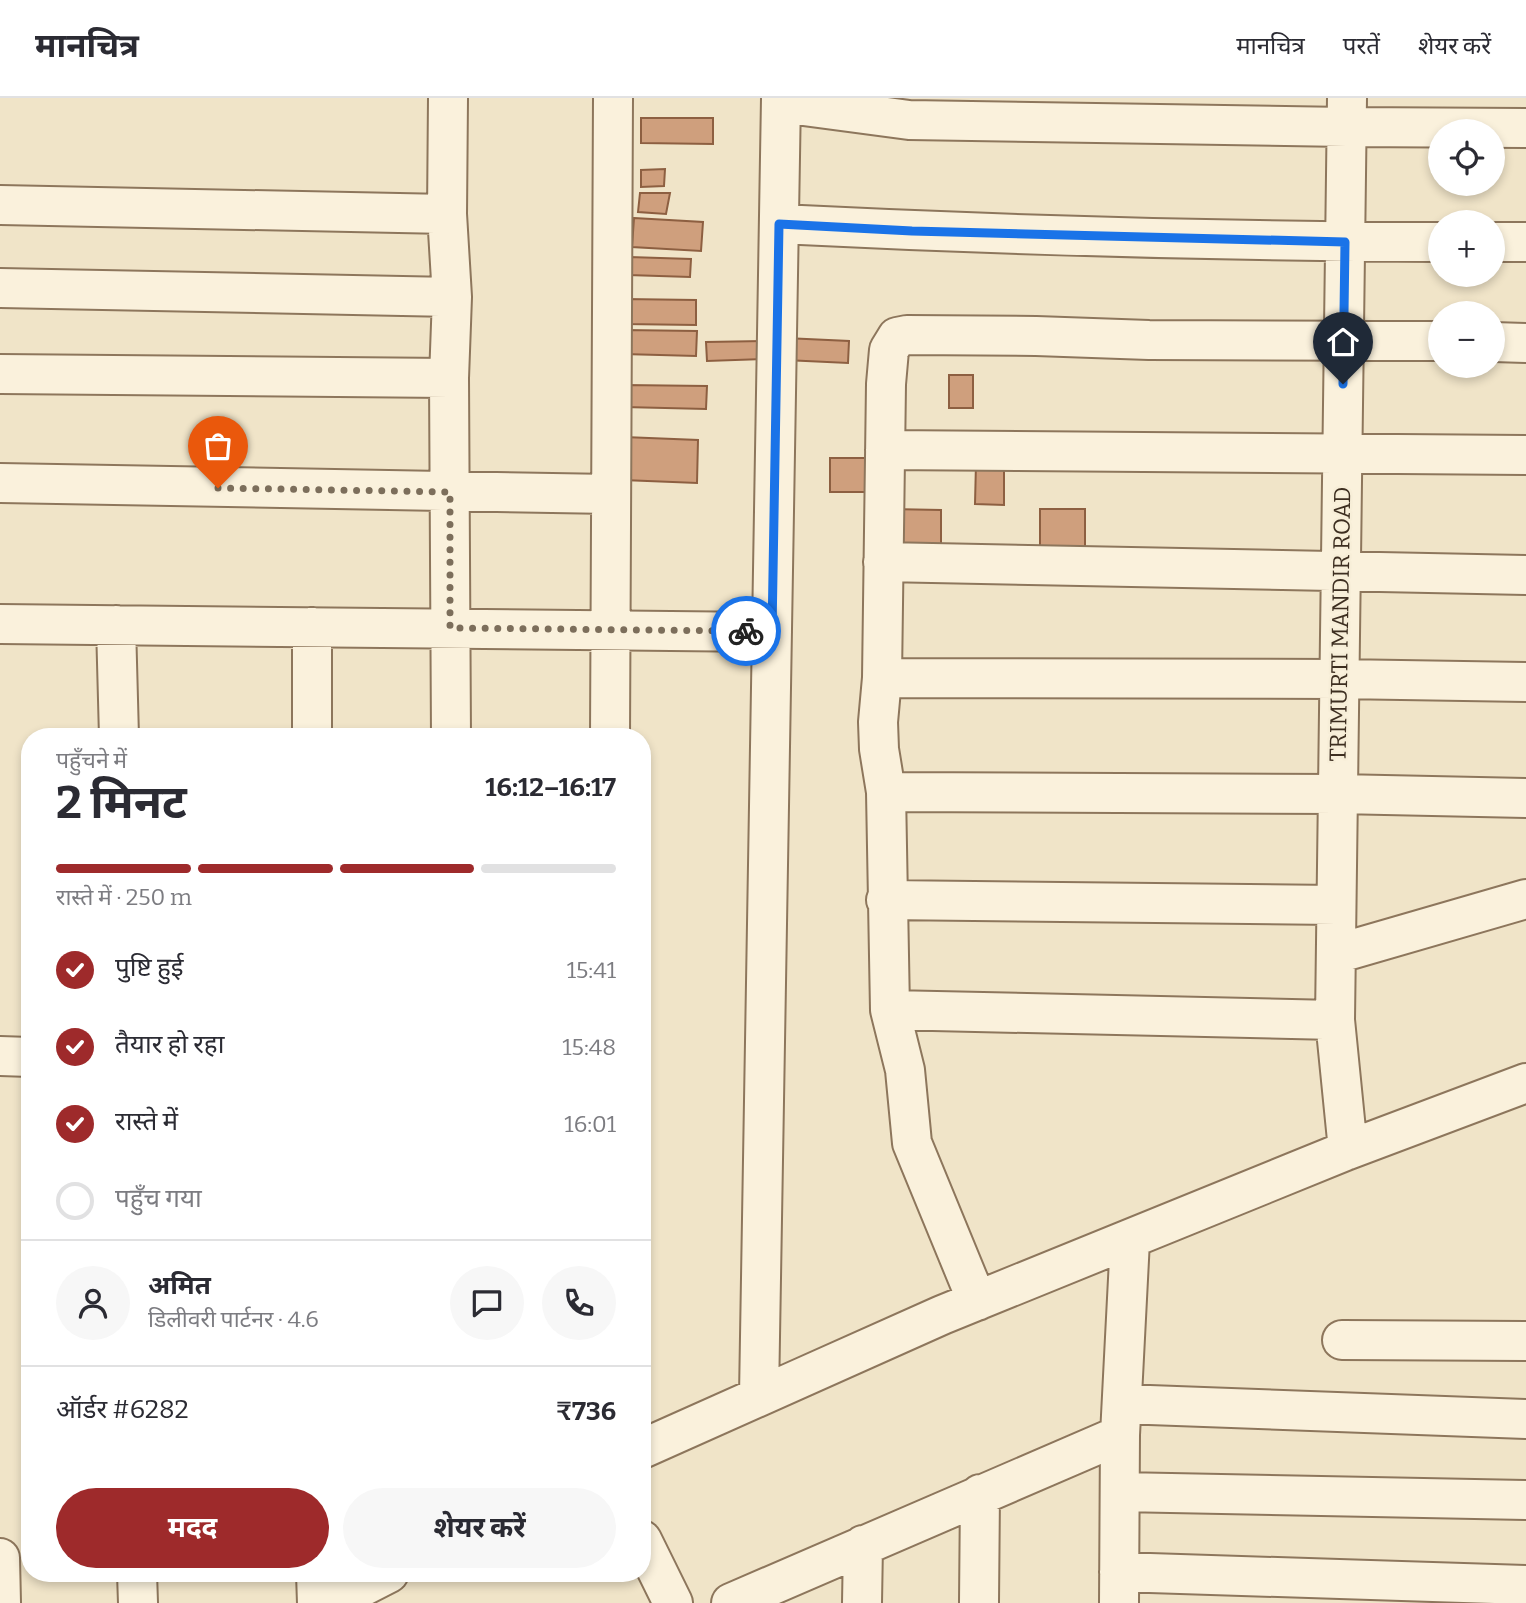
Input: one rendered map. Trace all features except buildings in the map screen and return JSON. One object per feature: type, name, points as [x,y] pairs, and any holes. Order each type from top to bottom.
[{"type":"street","points":[[448,98],[447,214],[452,298],[449,378],[451,728]]},
{"type":"street","points":[[610,728],[613,98]]},
{"type":"street","points":[[759,1396],[781,100],[909,120],[1346,113],[1526,128]]},
{"type":"street","name":"TRIMURTI MANDIR ROAD","points":[[1346,113],[1335,1020],[1348,1150]]},
{"type":"street","points":[[0,205],[447,214]]},
{"type":"street","points":[[779,224],[912,231],[1428,242]]},
{"type":"street","points":[[1505,242],[1526,242]]},
{"type":"street","points":[[0,288],[452,298]]},
{"type":"street","points":[[977,1301],[912,1143],[905,1070],[890,1010],[886,792],[878,722],[882,678],[889,350],[897,337],[1428,341]]},
{"type":"street","points":[[1505,342],[1526,343]]},
{"type":"street","points":[[0,374],[449,378]]},
{"type":"street","points":[[885,450],[1526,455]]},
{"type":"street","points":[[0,483],[611,494]]},
{"type":"street","points":[[883,562],[1526,575]]},
{"type":"street","points":[[0,624],[772,632]]},
{"type":"street","points":[[116,625],[119,728]]},
{"type":"street","points":[[312,627],[312,728]]},
{"type":"street","points":[[882,678],[1526,682]]},
{"type":"street","points":[[886,792],[1338,794],[1526,799]]},
{"type":"street","points":[[1335,954],[1526,899]]},
{"type":"street","points":[[887,900],[1336,905]]},
{"type":"street","points":[[890,1010],[1335,1020]]},
{"type":"street","points":[[0,1056],[21,1056]]},
{"type":"street","points":[[651,1445],[977,1301],[1348,1150],[1526,1083]]},
{"type":"street","points":[[1130,1240],[1121,1420],[1119,1587],[1526,1585]]},
{"type":"street","points":[[1342,1340],[1526,1341]]},
{"type":"street","points":[[743,1600],[979,1494],[1121,1420],[1526,1419]]},
{"type":"street","points":[[1120,1492],[1526,1500]]},
{"type":"street","points":[[979,1494],[979,1603]]},
{"type":"street","points":[[862,1603],[863,1545]]},
{"type":"street","points":[[0,1558],[1,1603]]},
{"type":"street","points":[[651,1558],[673,1603]]},
{"type":"street","points":[[137,1582],[138,1603]]},
{"type":"street","points":[[316,1582],[317,1603]]},
{"type":"street","points":[[331,1603],[372,1582]]},
{"type":"way so far","points":[[218,488],[450,492],[450,628],[746,631]]},
{"type":"route","points":[[746,631],[772,632],[779,224],[912,231],[1345,242],[1343,384]]}]
